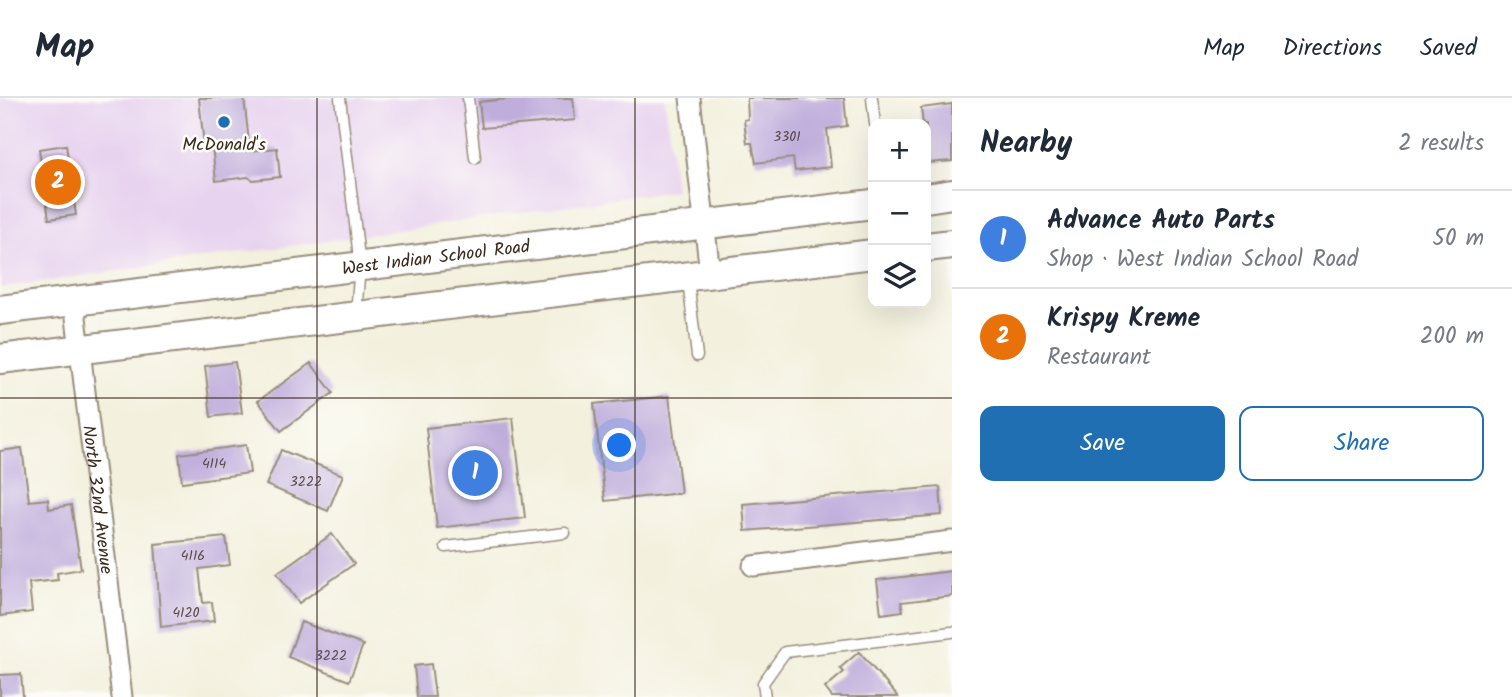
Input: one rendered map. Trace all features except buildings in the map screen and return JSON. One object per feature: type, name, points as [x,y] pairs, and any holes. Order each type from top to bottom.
[{"type":"main road","points":[[931,197],[952,194]]},
{"type":"main road","name":"West Indian School Road","points":[[0,310],[868,205]]},
{"type":"main road","points":[[931,246],[952,244]]},
{"type":"main road","points":[[0,359],[868,255]]},
{"type":"street","points":[[690,98],[704,224],[699,275]]},
{"type":"street","name":"North 32nd Avenue","points":[[74,301],[122,697]]},
{"type":"street","points":[[752,566],[952,541]]},
{"type":"lane","points":[[340,98],[360,266],[356,316]]},
{"type":"lane","points":[[468,98],[475,158]]},
{"type":"lane","points":[[872,98],[874,119]]},
{"type":"lane","points":[[697,356],[699,275]]},
{"type":"lane","points":[[446,547],[565,533]]},
{"type":"lane","points":[[765,697],[764,684],[785,652],[952,632]]},
{"type":"shaded area","points":[[0,98],[665,98],[675,190],[0,288]]},
{"type":"place","name":"McDonald's","points":[[224,122]]},
{"type":"place","name":"Krispy Kreme","points":[[58,182]]},
{"type":"place","name":"Advance Auto Parts","points":[[475,473]]}]
